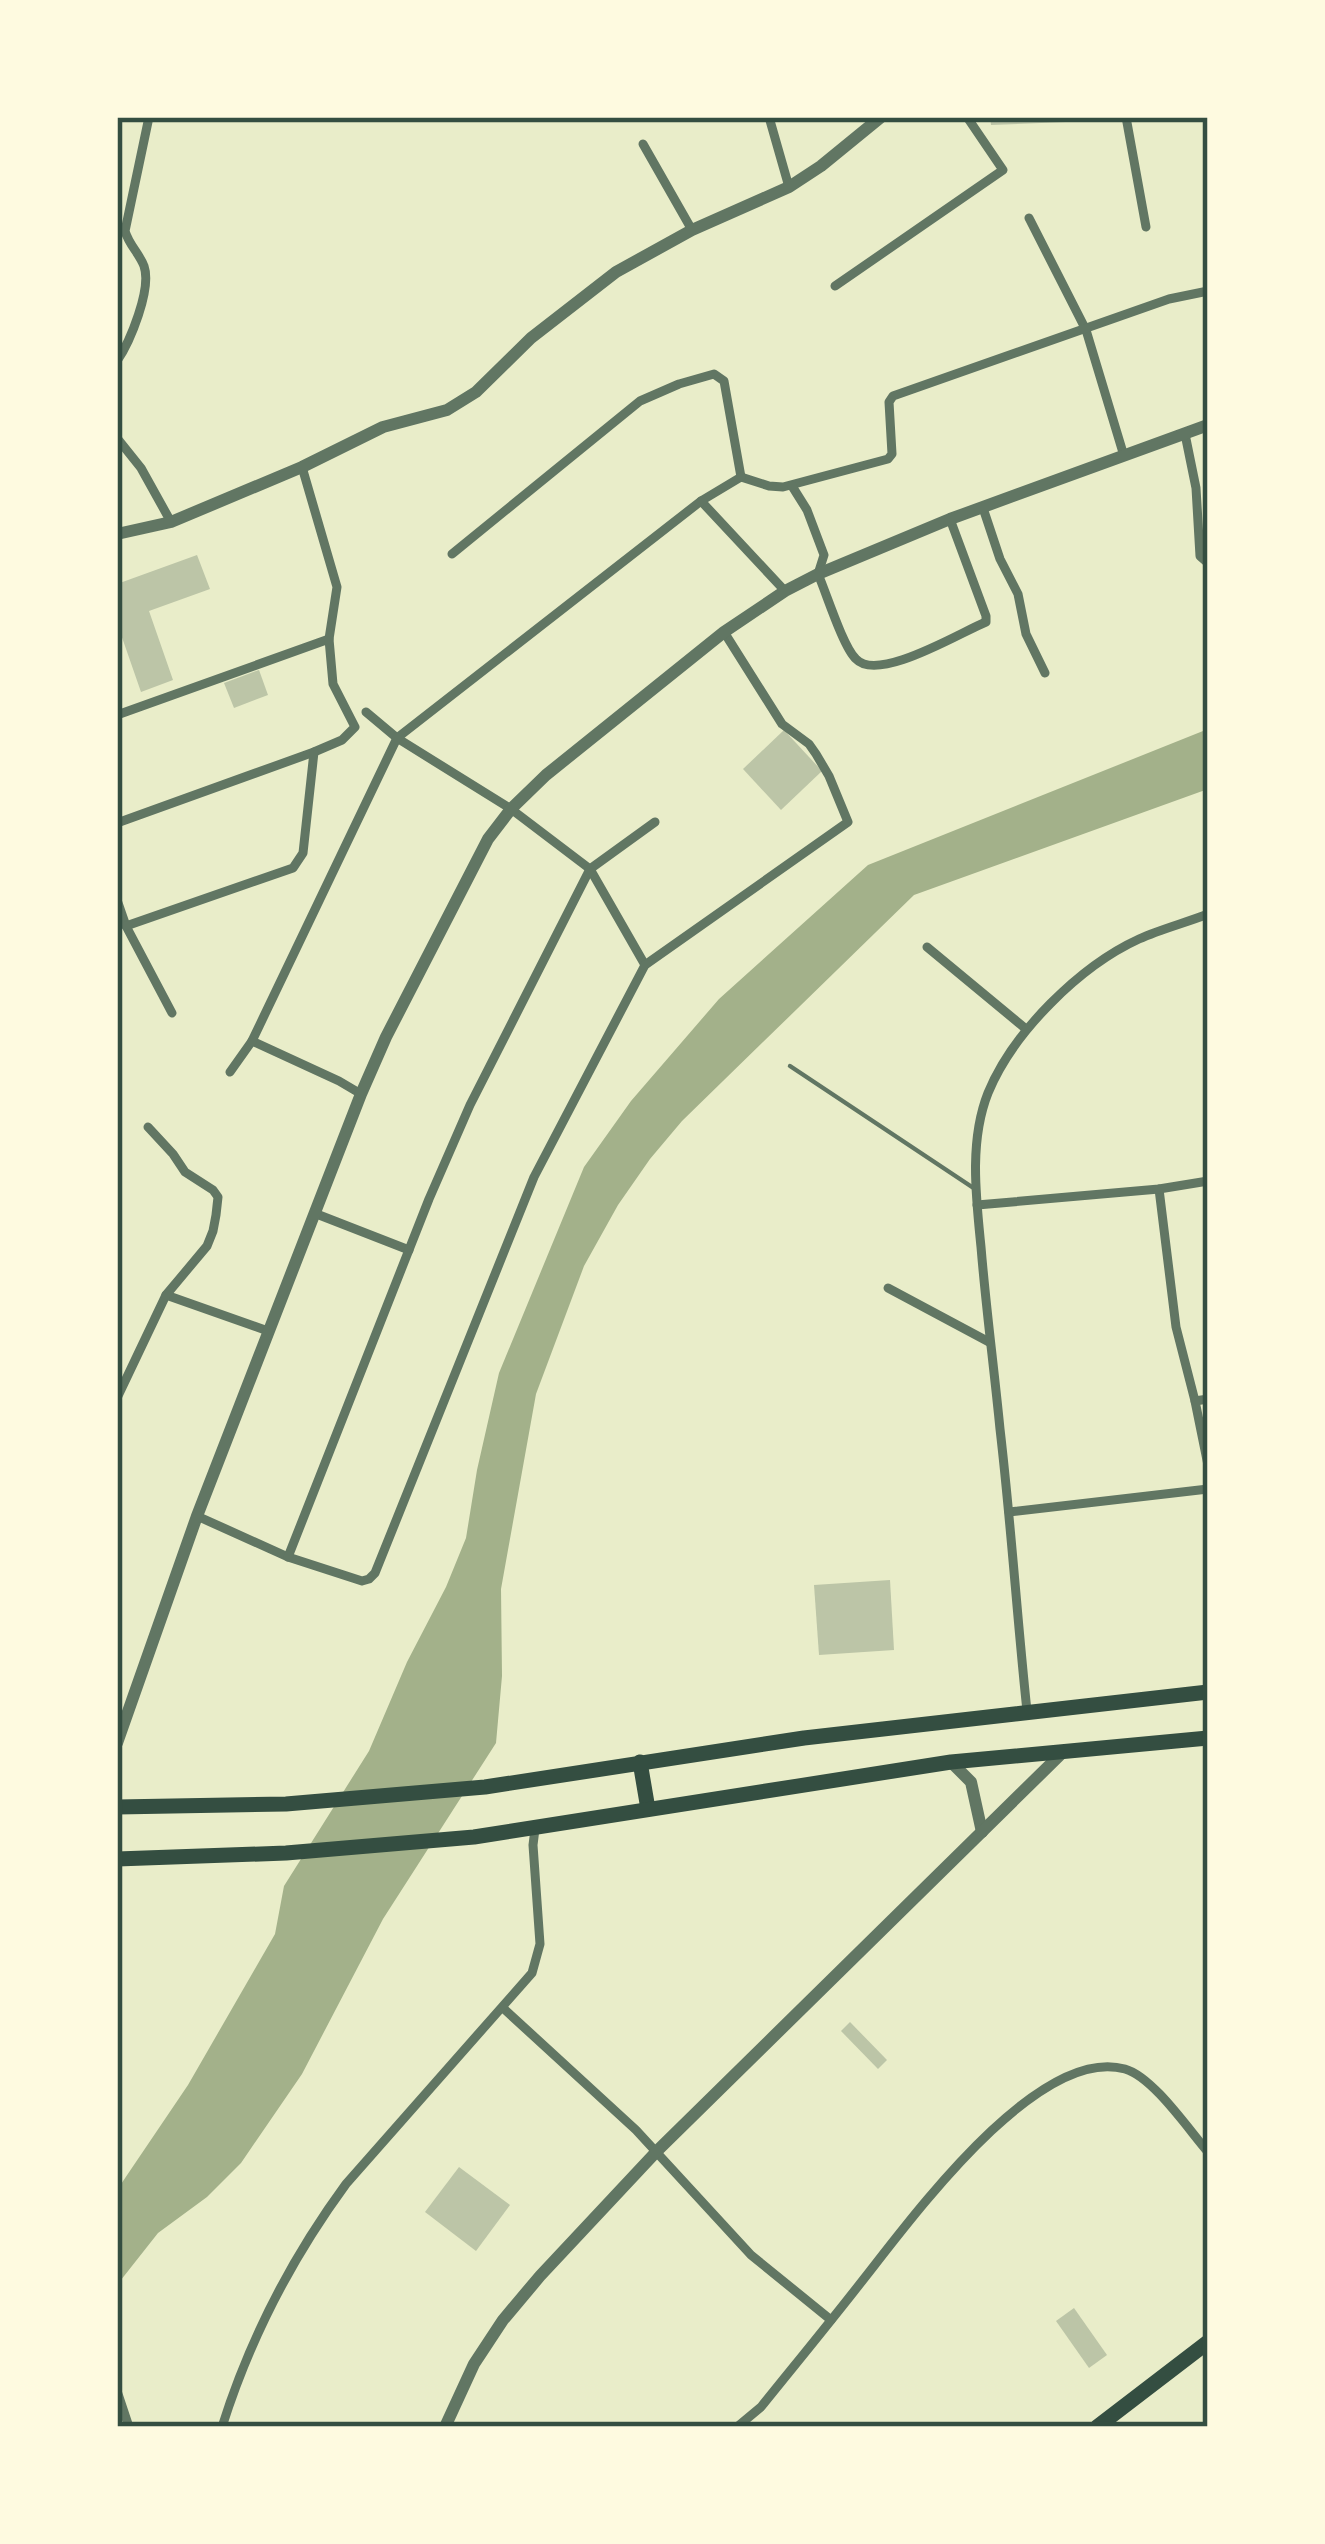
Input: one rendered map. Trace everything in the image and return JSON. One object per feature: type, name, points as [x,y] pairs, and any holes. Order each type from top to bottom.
[{"type":"main road","points":[[117,1807],[286,1804],[485,1787],[804,1738],[1208,1692]]},
{"type":"main road","points":[[117,1859],[286,1853],[474,1838],[952,1762],[1208,1738]]},
{"type":"main road","points":[[640,1762],[648,1809]]},
{"type":"main road","points":[[1097,2427],[1208,2342]]},
{"type":"street","points":[[117,362],[135,328],[145,281],[143,265],[125,231],[149,117]]},
{"type":"street","points":[[769,117],[789,187]]},
{"type":"street","points":[[117,534],[170,522],[383,427],[447,410],[476,392],[531,338],[616,272],[692,230],[789,187],[881,117]]},
{"type":"street","points":[[836,286],[1003,170],[967,117]]},
{"type":"street","points":[[1126,117],[1146,227]]},
{"type":"street","points":[[643,144],[692,230]]},
{"type":"street","points":[[1029,218],[1085,330],[1124,456]]},
{"type":"street","points":[[230,1072],[252,1042],[397,739],[701,501],[741,477],[769,486],[792,486],[890,458],[893,396],[1169,299],[1208,291]]},
{"type":"street","points":[[452,554],[640,401],[714,374],[724,382],[741,477]]},
{"type":"street","points":[[117,1743],[197,1516],[361,1094],[488,839],[511,809],[546,775],[724,632],[784,591],[950,519],[1208,425]]},
{"type":"street","points":[[1185,434],[1196,488],[1201,556],[1208,563]]},
{"type":"street","points":[[117,438],[141,467],[170,522]]},
{"type":"street","points":[[117,823],[314,752],[342,740],[355,727],[333,684],[329,639],[337,587],[302,467]]},
{"type":"street","points":[[792,486],[824,555],[818,574],[856,661],[881,665],[987,620],[950,519]]},
{"type":"street","points":[[701,501],[784,591]]},
{"type":"street","points":[[982,508],[1018,594],[1026,634],[1045,673]]},
{"type":"street","points":[[197,1516],[288,1557],[362,1581],[375,1574],[534,1177],[645,965],[848,822],[816,754],[782,724],[724,632]]},
{"type":"street","points":[[117,715],[329,639]]},
{"type":"street","points":[[366,712],[397,739],[511,809],[590,869],[645,965]]},
{"type":"street","points":[[126,926],[293,868],[302,853],[314,752]]},
{"type":"street","points":[[288,1557],[470,1106],[590,869],[656,822]]},
{"type":"street","points":[[117,900],[172,1012]]},
{"type":"street","points":[[1027,1711],[976,1190],[976,1154],[987,1096],[1026,1030],[1086,972],[1137,940],[1208,914]]},
{"type":"street","points":[[928,947],[1026,1030]]},
{"type":"street","points":[[252,1042],[361,1094]]},
{"type":"street","points":[[117,1398],[166,1295],[206,1246],[218,1197],[178,1165],[148,1127]]},
{"type":"street","points":[[977,1205],[1208,1181]]},
{"type":"street","points":[[1160,1189],[1173,1311],[1208,1465]]},
{"type":"street","points":[[314,1213],[409,1250]]},
{"type":"street","points":[[888,1288],[989,1342]]},
{"type":"street","points":[[166,1295],[268,1331]]},
{"type":"street","points":[[1195,1401],[1208,1399]]},
{"type":"street","points":[[1009,1511],[1208,1490]]},
{"type":"street","points":[[445,2427],[474,2364],[502,2320],[540,2276],[657,2152],[1063,1752]]},
{"type":"street","points":[[952,1762],[971,1782],[982,1832]]},
{"type":"street","points":[[222,2427],[275,2294],[320,2220],[346,2184],[532,1972],[538,1955],[536,1829]]},
{"type":"street","points":[[503,2008],[657,2152],[751,2255],[831,2320]]},
{"type":"street","points":[[736,2427],[761,2407],[951,2169],[1018,2108],[1050,2086],[1085,2068],[1130,2070],[1208,2152]]},
{"type":"street","points":[[117,2391],[129,2427]]},
{"type":"lane","points":[[790,1066],[976,1190]]},
{"type":"shaded area","points":[[1208,729],[1208,789],[914,895],[682,1121],[650,1159],[584,1266],[536,1394],[501,1589],[502,1676],[496,1743],[383,1919],[302,2074],[241,2163],[207,2197],[158,2233],[117,2285],[117,2190],[188,2085],[275,1934],[284,1886],[369,1751],[446,1587],[466,1538],[499,1373],[584,1167],[631,1101],[719,999],[868,865]]},
{"type":"building","points":[[990,117],[1066,117],[1066,122],[991,125]]},
{"type":"building","points":[[197,555],[210,589],[149,611],[173,680],[141,692],[117,623],[117,584]]},
{"type":"building","points":[[259,670],[268,695],[234,708],[224,683]]},
{"type":"building","points":[[784,730],[822,771],[781,810],[743,769]]},
{"type":"building","points":[[890,1580],[894,1650],[819,1655],[814,1585]]},
{"type":"building","points":[[850,2022],[887,2060],[878,2069],[841,2031]]},
{"type":"building","points":[[459,2167],[510,2205],[476,2251],[425,2212]]},
{"type":"building","points":[[1074,2308],[1107,2355],[1089,2368],[1056,2321]]}]
